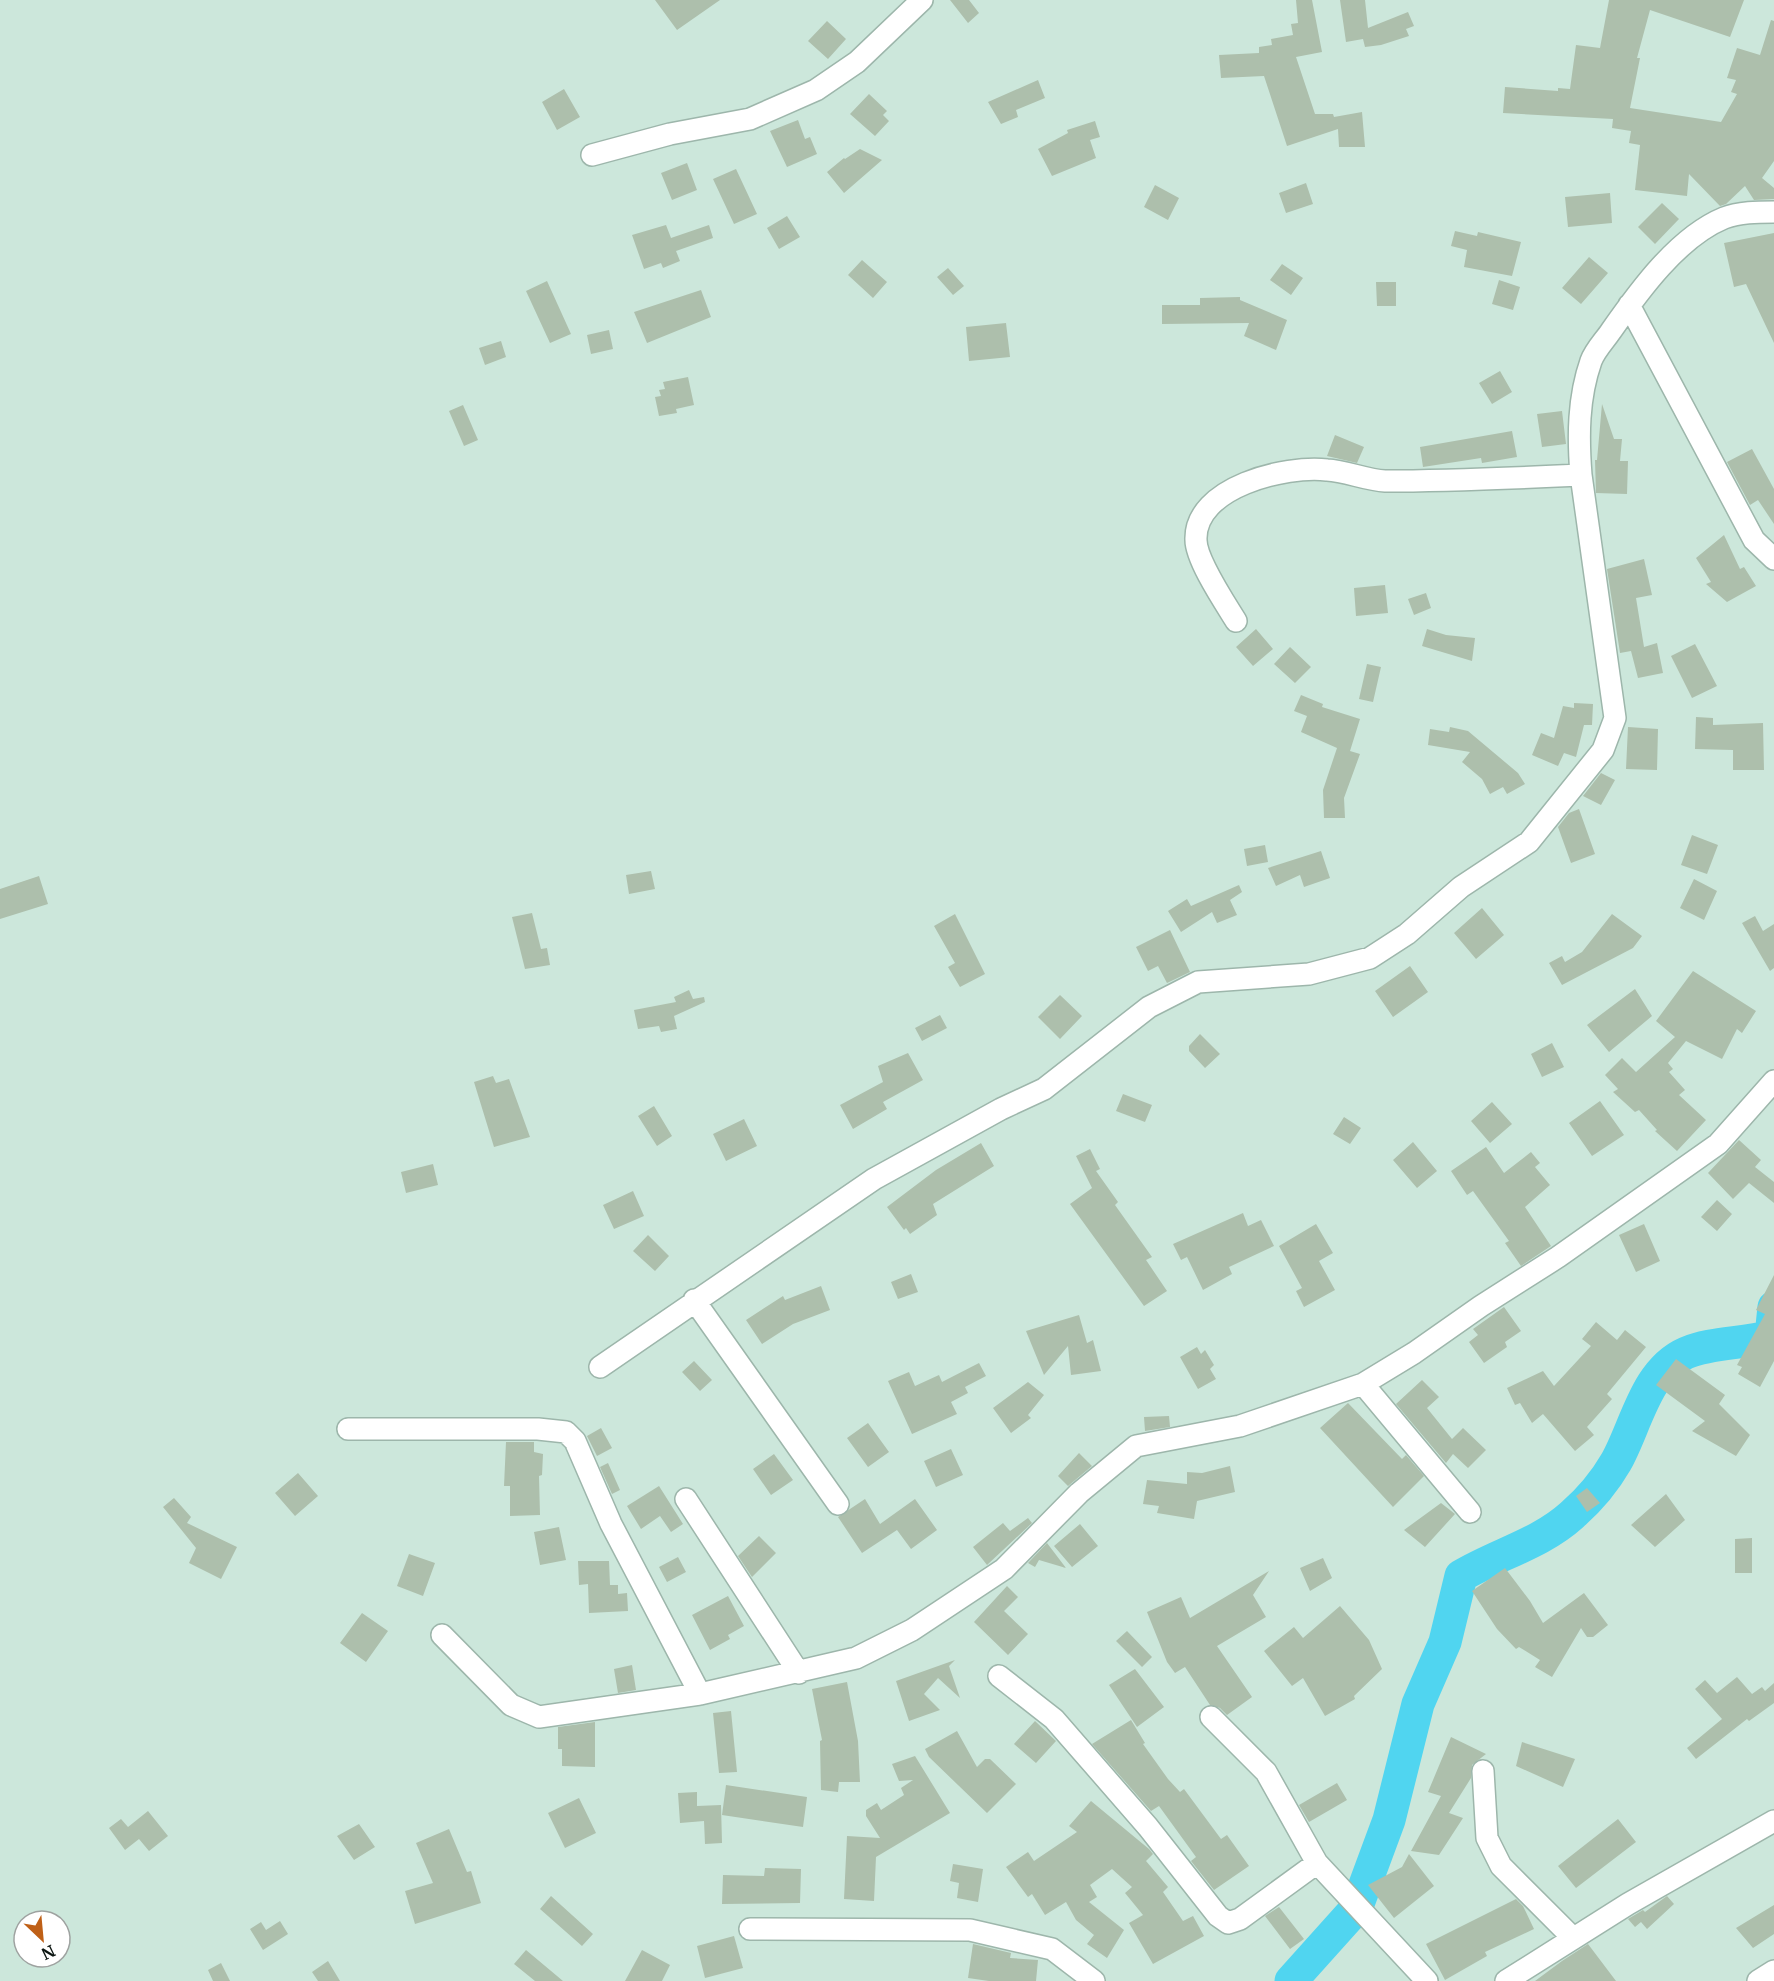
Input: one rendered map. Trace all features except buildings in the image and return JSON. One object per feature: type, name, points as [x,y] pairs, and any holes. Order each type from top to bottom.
[{"type":"street","points":[[592,155],[670,134],[750,119],[816,90],[857,62],[922,0]]},
{"type":"street","points":[[600,1367],[694,1300],[874,1179],[1001,1109],[1044,1089],[1149,1007],[1198,981],[1309,974],[1370,958],[1407,934],[1461,887],[1529,842],[1576,780],[1603,750],[1615,718],[1581,475],[1579,441],[1581,399],[1591,359],[1629,305],[1663,264],[1706,228],[1725,217],[1753,212],[1774,212]]},
{"type":"street","points":[[1629,305],[1754,540],[1774,559]]},
{"type":"street","points":[[1236,621],[1212,581],[1195,542],[1198,522],[1215,501],[1250,481],[1282,471],[1326,469],[1381,481],[1581,475]]},
{"type":"street","points":[[442,1635],[512,1705],[540,1717],[700,1694],[856,1658],[912,1630],[1004,1569],[1079,1492],[1136,1446],[1240,1426],[1363,1384],[1558,1257],[1718,1144],[1774,1081]]},
{"type":"street","points":[[694,1300],[838,1504]]},
{"type":"street","points":[[1363,1384],[1470,1512]]},
{"type":"street","points":[[348,1429],[538,1429],[566,1432],[575,1441],[611,1524],[700,1694]]},
{"type":"street","points":[[686,1499],[799,1673]]},
{"type":"street","points":[[999,1676],[1054,1719],[1148,1827],[1218,1916],[1228,1923],[1240,1919],[1317,1863]]},
{"type":"street","points":[[1211,1717],[1266,1772],[1317,1863],[1427,1981]]},
{"type":"street","points":[[1483,1771],[1487,1838],[1501,1866],[1573,1938]]},
{"type":"street","points":[[1506,1981],[1573,1938],[1774,1821]]},
{"type":"street","points":[[750,1929],[970,1930],[1052,1949],[1094,1981]]},
{"type":"street","points":[[1758,1981],[1774,1971]]},
{"type":"waterway","points":[[1359,1901],[1389,1820],[1418,1704],[1445,1642],[1461,1576],[1546,1534],[1572,1515],[1612,1469],[1651,1386],[1672,1361],[1696,1349],[1771,1336],[1774,1307]]},
{"type":"waterway","points":[[1291,1981],[1352,1913]]}]
